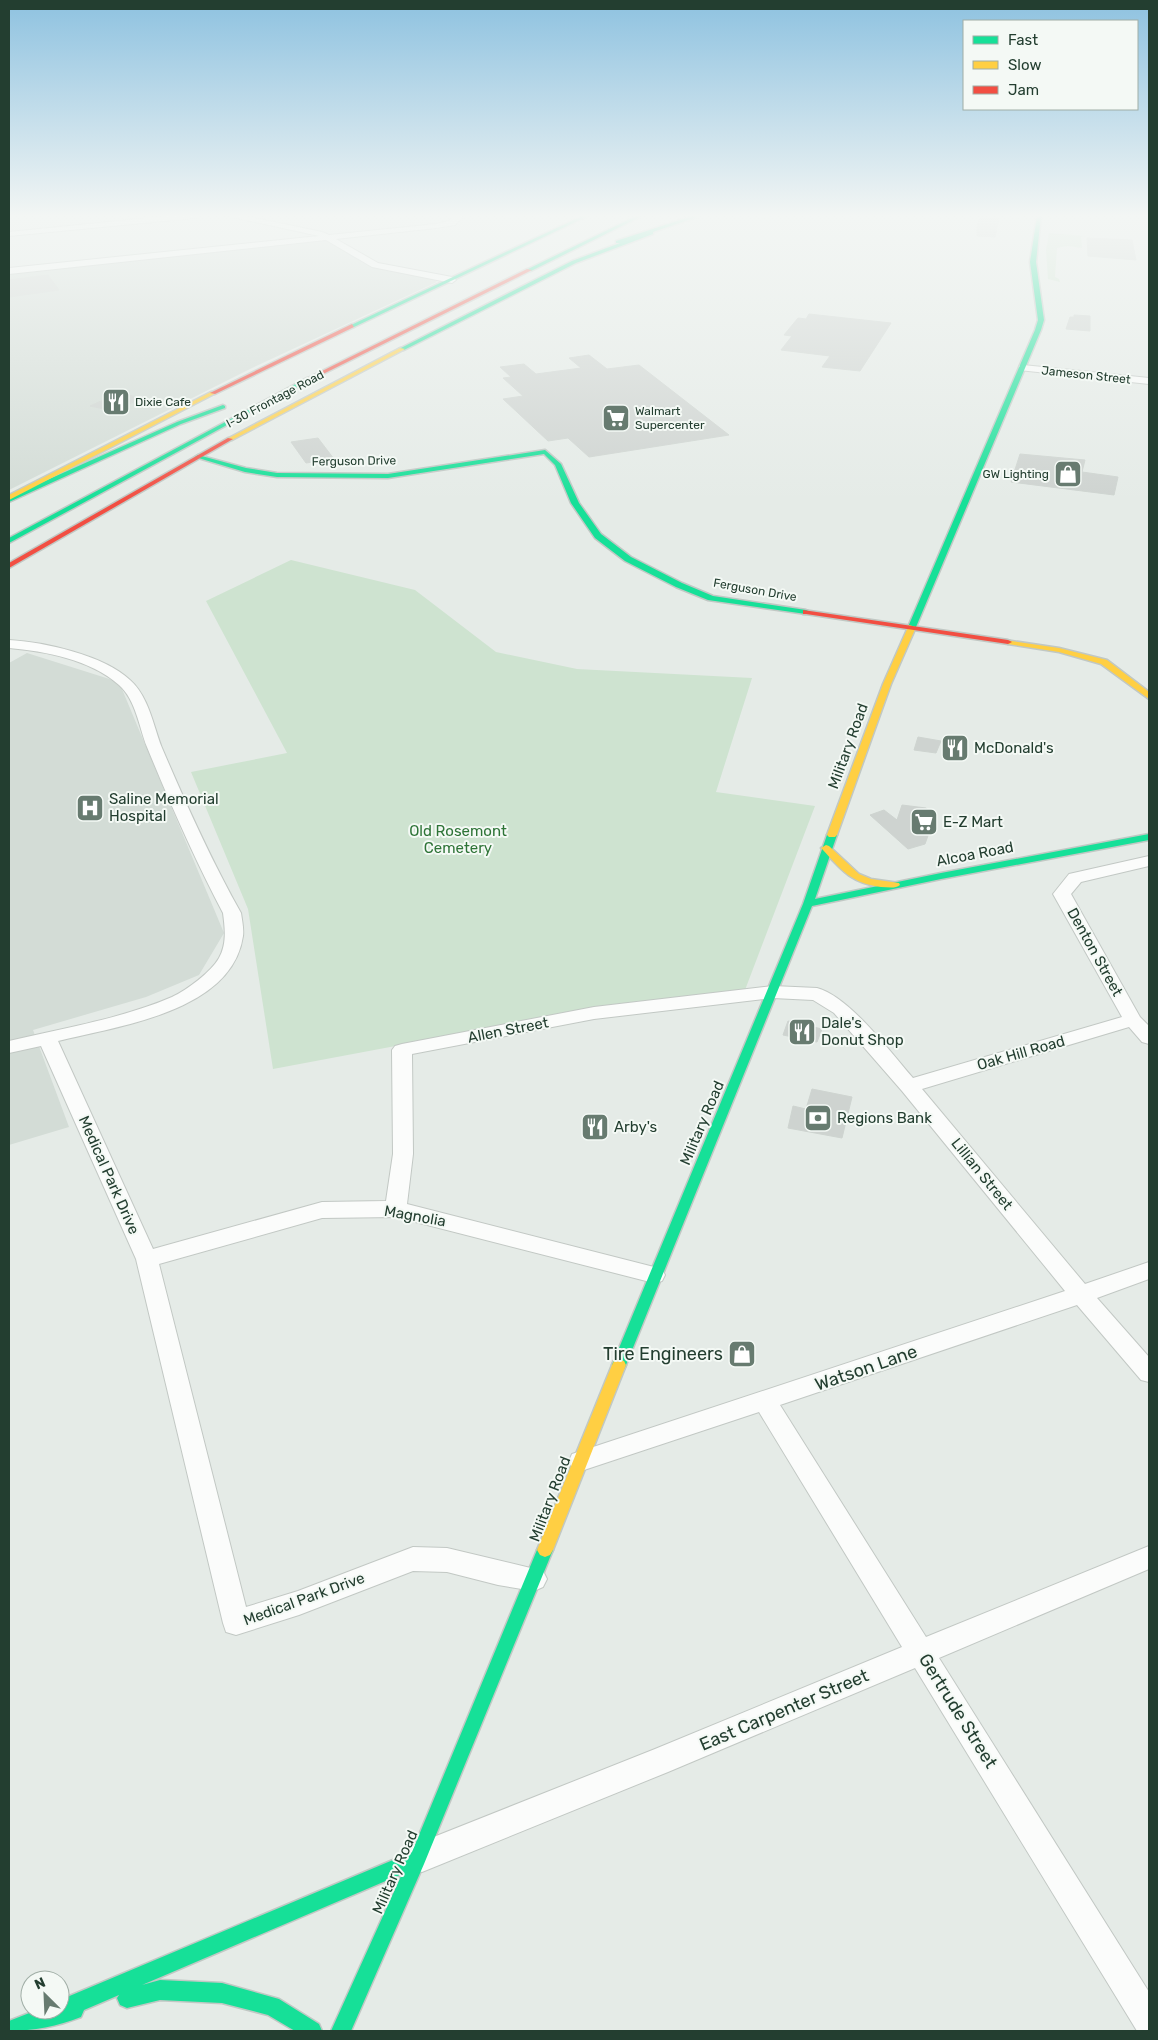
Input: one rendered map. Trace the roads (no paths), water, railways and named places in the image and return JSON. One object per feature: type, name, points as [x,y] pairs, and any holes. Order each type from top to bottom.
[{"type":"main road","points":[[9,499],[231,383],[385,311]]},
{"type":"main road","points":[[9,541],[290,388],[445,311]]},
{"type":"main road","name":"I-30 Frontage Road","points":[[9,566],[198,457],[335,382],[476,311]]},
{"type":"main road","name":"Military Road","points":[[341,2031],[418,1858],[534,1579],[654,1275],[773,992],[808,904],[826,848],[887,684],[1023,368],[1041,320],[1040,311]]},
{"type":"main road","points":[[9,499],[179,423],[227,405],[103,470]]},
{"type":"main road","points":[[218,446],[218,452],[226,463],[232,466]]},
{"type":"main road","name":"Ferguson Drive","points":[[198,457],[277,475],[388,476],[546,452],[558,464],[575,503],[598,536],[628,559],[679,586],[711,598],[1059,650],[1104,662],[1149,696]]},
{"type":"main road","name":"Alcoa Road","points":[[808,904],[895,885],[1149,837]]},
{"type":"main road","points":[[826,848],[850,875],[865,882],[895,885]]},
{"type":"main road","points":[[70,2006],[418,1858]]},
{"type":"main road","points":[[70,2010],[160,1990],[222,1993],[272,2006],[312,2031]]},
{"type":"main road","points":[[9,2031],[35,2020]]},
{"type":"street","name":"Jameson Street","points":[[1023,368],[1149,381]]},
{"type":"street","points":[[9,644],[22,644],[96,664],[126,683],[137,699],[154,746],[221,893],[232,912],[235,934],[229,957],[216,975],[181,1000],[146,1013],[9,1047]]},
{"type":"street","name":"Denton Street","points":[[1149,862],[1074,878],[1062,894],[1133,1020],[1149,1038]]},
{"type":"street","name":"Lillian Street","points":[[773,992],[817,994],[841,1009],[909,1086],[1081,1296],[1149,1373]]},
{"type":"street","name":"Allen Street","points":[[396,1209],[403,1154],[402,1050],[594,1014],[773,992]]},
{"type":"street","name":"Oak Hill Road","points":[[909,1086],[1133,1020]]},
{"type":"street","name":"Medical Park Drive","points":[[47,1038],[147,1259],[236,1623],[299,1603],[413,1559],[447,1560],[498,1573],[534,1579]]},
{"type":"street","name":"Magnolia","points":[[147,1259],[322,1210],[396,1209],[654,1275]]},
{"type":"street","name":"Watson Lane","points":[[580,1461],[765,1402],[1081,1296],[1149,1270]]},
{"type":"street","name":"Gertrude Street","points":[[765,1402],[922,1652],[1149,2021]]},
{"type":"street","name":"East Carpenter Street","points":[[418,1858],[658,1762],[1149,1557]]},
{"type":"place","name":"Dixie Cafe","points":[[116,402]]},
{"type":"place","name":"Walmart Supercenter","points":[[616,418]]},
{"type":"place","name":"GW Lighting","points":[[1068,474]]},
{"type":"place","name":"McDonald's","points":[[955,748]]},
{"type":"place","name":"Saline Memorial Hospital","points":[[90,808]]},
{"type":"place","name":"E-Z Mart","points":[[924,822]]},
{"type":"place","name":"Dale's Donut Shop","points":[[802,1032]]},
{"type":"place","name":"Regions Bank","points":[[818,1118]]},
{"type":"place","name":"Arby's","points":[[595,1127]]},
{"type":"place","name":"Tire Engineers","points":[[742,1354]]},
{"type":"park label","name":"Old Rosemont Cemetery","points":[[458,840]]}]
